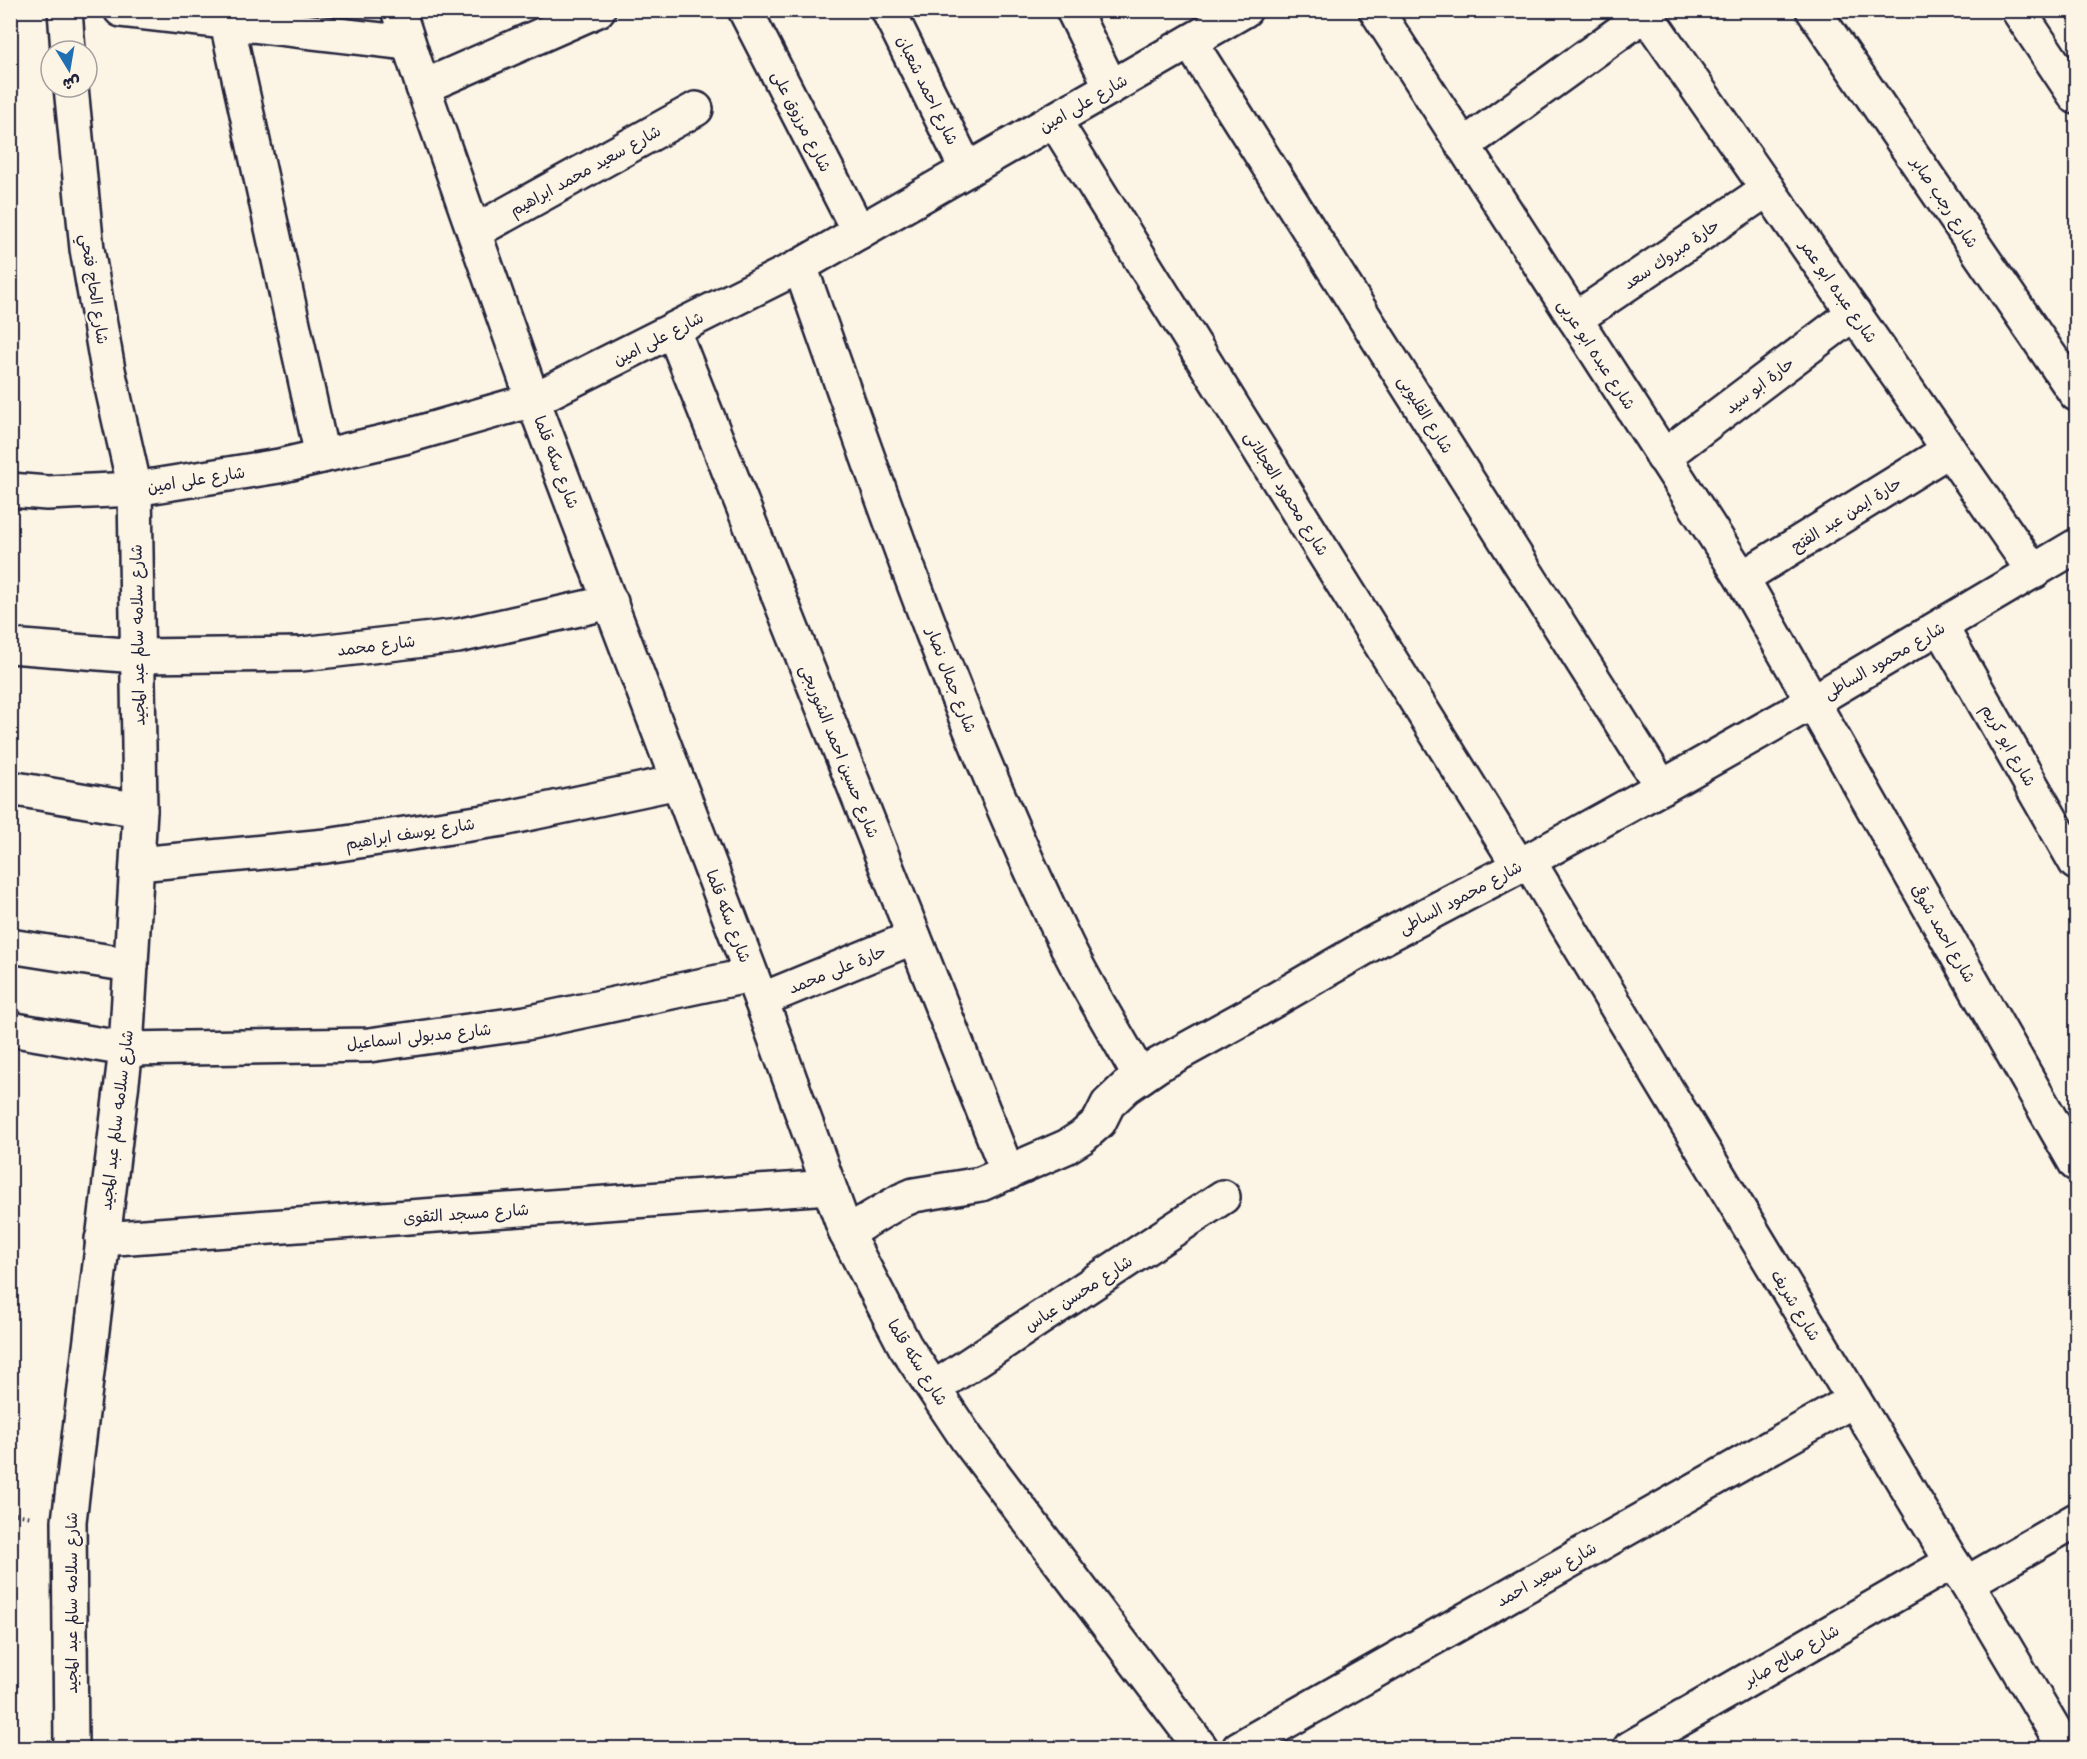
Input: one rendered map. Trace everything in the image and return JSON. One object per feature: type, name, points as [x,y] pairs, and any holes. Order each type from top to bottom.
[{"type":"street","points":[[65,10],[67,39]]},
{"type":"street","points":[[121,10],[408,44]]},
{"type":"street","name":"شارع سكه قلما","points":[[398,10],[533,400],[611,602],[846,1233],[905,1346],[968,1439],[1201,1749]]},
{"type":"street","points":[[423,87],[598,10]]},
{"type":"street","name":"شارع مرزوق على","points":[[745,10],[859,232]]},
{"type":"street","name":"شارع احمد شعبان","points":[[888,10],[967,170]]},
{"type":"street","points":[[1073,10],[1111,87]]},
{"type":"street","name":"شارع عبده ابو عربى","points":[[1376,10],[1742,578],[1812,702]]},
{"type":"street","name":"شارع رجب صابر","points":[[1813,10],[2076,394]]},
{"type":"street","points":[[2018,10],[2076,97]]},
{"type":"street","name":"شارع على امين","points":[[10,490],[47,493],[135,489],[279,466],[404,437],[533,400],[800,266],[1239,12]]},
{"type":"street","points":[[1463,146],[1644,12]]},
{"type":"street","name":"شارع عبده ابو عمر","points":[[1644,12],[2034,572]]},
{"type":"street","points":[[227,23],[322,456]]},
{"type":"street","name":"شارع القليوبى","points":[[1190,42],[1662,787]]},
{"type":"street","name":"شارع الحاج فتحي","points":[[72,99],[87,249],[108,370],[135,489]]},
{"type":"street","name":"شارع سعيد محمد ابراهيم","points":[[474,232],[696,109]]},
{"type":"street","name":"شارع محمود العجلاتى","points":[[1054,120],[1523,863]]},
{"type":"street","name":"حارة مبروك سعد","points":[[1575,319],[1768,189]]},
{"type":"street","name":"شارع جمال نصار","points":[[800,266],[906,562],[993,786],[1068,948],[1140,1077]]},
{"type":"street","name":"حارة ابو سيد","points":[[1664,457],[1854,313]]},
{"type":"street","name":"شارع حسين احمد الشوربجى","points":[[674,330],[1008,1173]]},
{"type":"street","name":"حارة ايمن عبد الفتح","points":[[1742,578],[1949,450]]},
{"type":"street","name":"شارع سلامه سالم عبد المجيد","points":[[71,1749],[69,1521],[126,1048],[138,864],[140,810],[135,489]]},
{"type":"street","name":"شارع محمود الساطى","points":[[846,1233],[914,1195],[981,1184],[1066,1147],[1099,1122],[1108,1104],[1126,1087],[1158,1065],[1373,943],[1662,787],[1941,627],[2076,546]]},
{"type":"street","name":"شارع محمد","points":[[10,646],[137,656],[313,653],[458,636],[611,602]]},
{"type":"street","name":"شارع ابو كريم","points":[[1941,627],[2076,863]]},
{"type":"street","name":"شارع احمد شوقى","points":[[1812,702],[2076,1164]]},
{"type":"street","name":"شارع يوسف ابراهيم","points":[[138,864],[326,846],[503,819],[678,782]]},
{"type":"street","points":[[10,788],[140,810]]},
{"type":"street","name":"شارع شريف","points":[[1523,863],[1854,1400],[2065,1749]]},
{"type":"street","name":"حارة على محمد","points":[[756,988],[914,937]]},
{"type":"street","points":[[10,946],[131,965]]},
{"type":"street","name":"شارع مدبولى اسماعيل","points":[[10,1029],[126,1048],[369,1045],[756,988]]},
{"type":"street","name":"شارع مسجد التقوى","points":[[102,1239],[829,1187]]},
{"type":"street","name":"شارع محسن عباس","points":[[934,1388],[1222,1197]]},
{"type":"street","name":"شارع سعيد احمد","points":[[1239,1749],[1854,1400]]},
{"type":"street","name":"شارع صالح صابر","points":[[1630,1749],[1959,1573],[2076,1520]]}]
